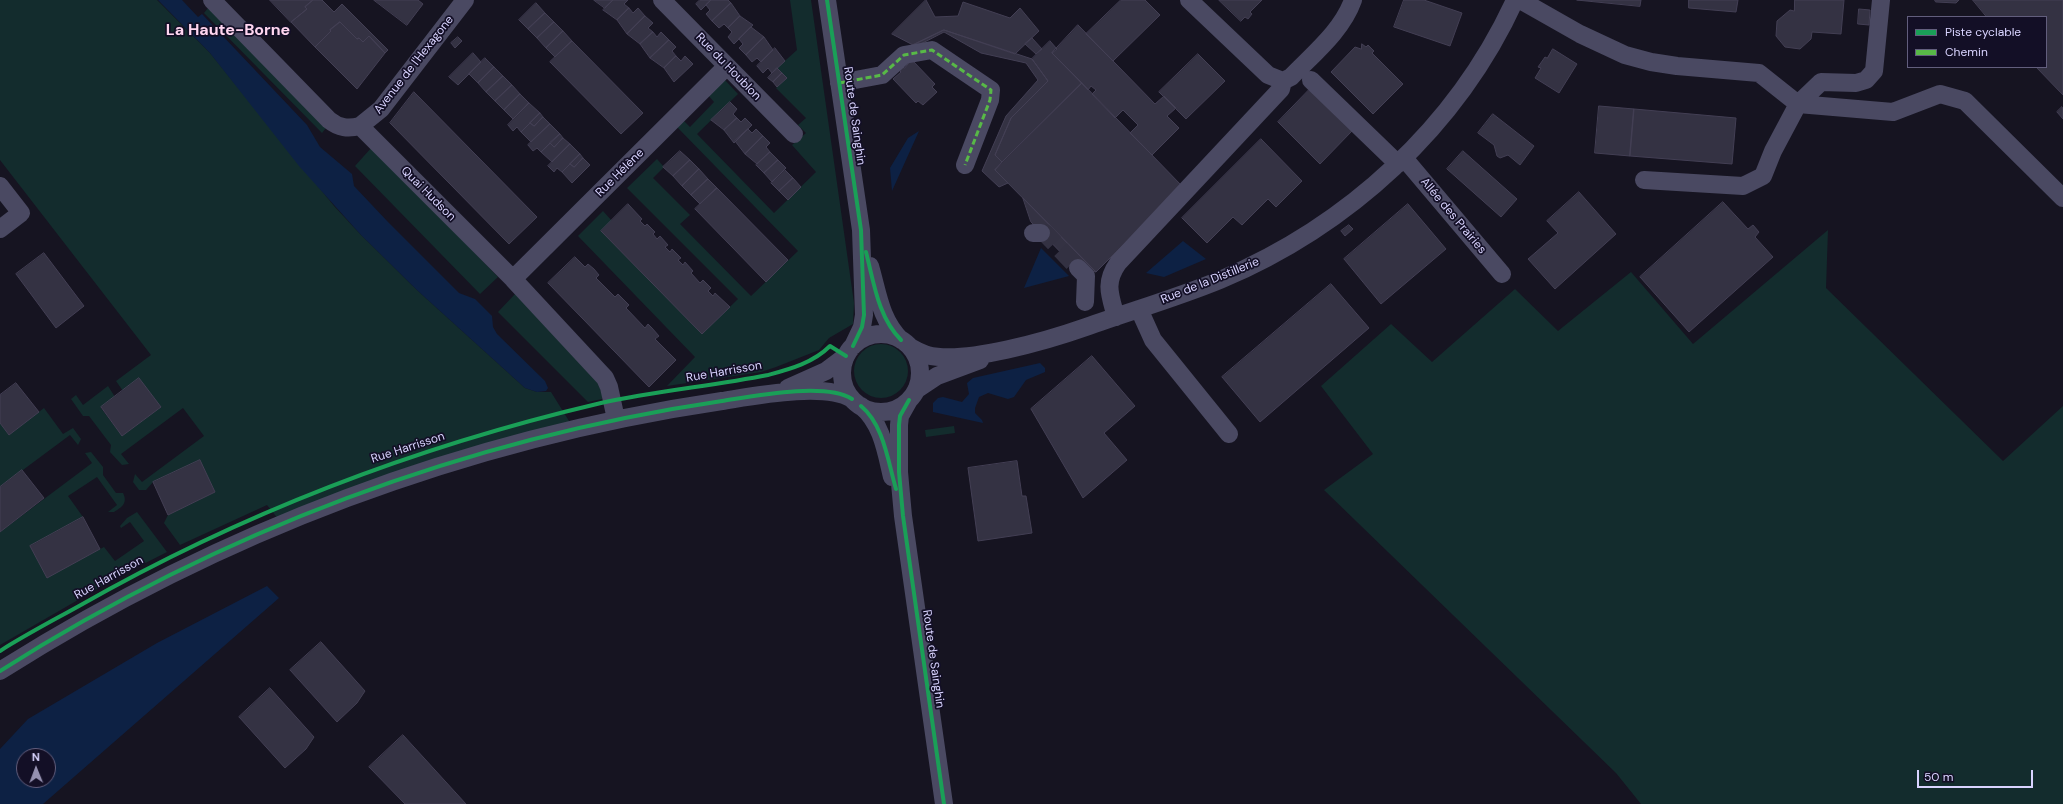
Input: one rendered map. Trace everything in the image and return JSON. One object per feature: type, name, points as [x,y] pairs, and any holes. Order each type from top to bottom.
[{"type":"street","points":[[212,0],[336,126],[344,128],[360,126]]},
{"type":"street","name":"Avenue de l'Hexagone","points":[[360,126],[381,109],[465,0]]},
{"type":"street","name":"Rue du Houblon","points":[[662,0],[794,134]]},
{"type":"street","name":"Route de Sainghin","points":[[827,0],[861,234],[864,315],[862,327],[850,351]]},
{"type":"street","points":[[1189,0],[1268,75],[1283,82]]},
{"type":"street","points":[[1116,317],[1108,287],[1109,278],[1118,263],[1281,89],[1283,82],[1291,77],[1339,26],[1346,16],[1353,0]]},
{"type":"street","name":"Rue de la Distillerie","points":[[905,343],[927,355],[940,357],[974,355],[1042,341],[1116,317],[1219,280],[1280,250],[1334,216],[1401,161],[1466,86],[1496,39],[1515,0]]},
{"type":"street","points":[[1520,0],[1580,34],[1625,55],[1650,62],[1677,66],[1759,73],[1798,104],[1893,112],[1940,94],[1965,101],[2063,198]]},
{"type":"street","points":[[1644,180],[1743,186],[1763,176],[1773,150],[1798,104],[1821,82],[1856,83],[1866,80],[1874,71],[1881,0]]},
{"type":"street","points":[[839,83],[882,75],[904,55],[932,50],[991,90],[990,100],[965,165]]},
{"type":"street","name":"Rue Hélène","points":[[513,279],[727,66]]},
{"type":"street","name":"Allée des Prairies","points":[[1311,80],[1401,161],[1502,274]]},
{"type":"street","name":"Quai Hudson","points":[[360,126],[513,279],[605,378],[609,387],[616,419]]},
{"type":"street","points":[[0,186],[21,213],[0,229]]},
{"type":"street","name":"Route de Sainghin","points":[[861,234],[883,315],[892,331],[905,343]]},
{"type":"street","points":[[1078,268],[1086,276],[1084,298],[1093,324]]},
{"type":"street","points":[[1139,309],[1153,340],[1229,434]]},
{"type":"street","points":[[0,671],[131,595],[282,523],[368,489],[469,457],[616,419],[690,405],[765,394],[828,391],[839,392],[872,411],[883,412],[895,409],[913,395],[920,379],[920,368],[916,356],[905,343],[890,335],[873,335],[862,339],[826,371],[807,380],[765,394]]},
{"type":"street","name":"Rue de la Distillerie","points":[[913,395],[937,376],[1012,348]]},
{"type":"street","points":[[850,351],[843,367],[843,378],[846,389],[857,402]]},
{"type":"street","name":"Route de Sainghin","points":[[913,395],[900,416],[899,472],[903,516],[944,804]]},
{"type":"street","name":"Route de Sainghin","points":[[857,402],[868,412],[878,428],[903,516]]},
{"type":"green space","points":[[0,0],[157,0],[210,53],[334,206],[361,235],[418,291],[525,388],[537,392],[551,392],[579,437],[449,458],[279,520],[267,505],[180,545],[164,523],[168,515],[215,492],[200,461],[153,482],[146,490],[139,490],[133,482],[135,474],[142,482],[204,436],[183,408],[121,454],[129,464],[122,465],[110,452],[111,445],[89,416],[83,416],[71,399],[76,395],[83,405],[108,386],[115,397],[101,408],[122,436],[161,407],[139,379],[123,391],[116,381],[151,355],[0,160]]},
{"type":"green space","points":[[790,0],[811,0],[854,303],[853,324],[829,338],[819,350],[761,372],[667,386],[695,357],[578,236],[603,211],[612,221],[601,231],[702,334],[738,299],[627,188],[657,159],[664,167],[653,178],[690,215],[680,224],[751,296],[798,251],[677,127],[683,120],[690,127],[714,102],[708,95],[724,79],[738,94],[697,134],[774,213],[816,172],[792,145],[806,133],[798,125],[806,118],[776,88],[787,78],[777,68],[797,50]]},
{"type":"green space","points":[[208,8],[326,128],[322,133],[204,13]]},
{"type":"green space","points":[[372,147],[498,277],[480,294],[355,166]]},
{"type":"green space","points":[[1828,230],[1826,288],[2003,461],[2063,406],[2063,804],[1641,804],[1616,773],[1324,490],[1373,454],[1321,386],[1391,324],[1432,362],[1515,289],[1558,331],[1631,272],[1693,344]]},
{"type":"green space","points":[[515,294],[596,378],[602,393],[602,399],[588,402],[498,312]]},
{"type":"green space","points":[[876,344],[886,344],[896,348],[904,356],[908,366],[908,376],[904,386],[896,394],[886,398],[876,398],[866,394],[858,386],[854,376],[854,366],[858,356],[866,348]]},
{"type":"green space","points":[[44,408],[63,434],[73,428],[81,439],[78,445],[70,435],[0,487],[0,423],[9,435]]},
{"type":"green space","points":[[954,426],[955,433],[926,437],[925,430]]},
{"type":"green space","points":[[91,452],[103,467],[103,475],[116,493],[123,493],[125,499],[124,502],[122,506],[114,512],[108,512],[117,505],[97,477],[68,496],[83,517],[30,546],[47,577],[104,547],[115,561],[144,541],[130,522],[121,528],[120,526],[127,518],[137,512],[167,552],[116,578],[0,645],[0,532],[92,463],[85,453]]},
{"type":"water","points":[[158,0],[182,0],[198,17],[202,14],[307,125],[320,147],[352,174],[354,186],[388,222],[459,293],[475,299],[492,316],[493,327],[497,334],[545,381],[548,388],[546,391],[537,392],[525,388],[418,291],[361,235],[299,166],[210,53]]},
{"type":"water","points":[[919,131],[892,191],[890,168],[908,138]]},
{"type":"water","points":[[1183,241],[1206,259],[1164,277],[1146,273]]},
{"type":"water","points":[[1041,248],[1069,276],[1024,288]]},
{"type":"water","points":[[1040,363],[1045,368],[1045,372],[1026,380],[1014,397],[1008,399],[988,393],[979,397],[975,408],[975,413],[983,423],[933,412],[933,403],[938,398],[943,397],[962,402],[969,394],[967,383],[973,378]]},
{"type":"water","points":[[267,586],[279,598],[43,804],[0,804],[0,749],[28,719],[157,643]]},
{"type":"building","points":[[270,0],[313,0],[305,7],[307,9],[291,22]]},
{"type":"building","points":[[313,0],[322,0],[334,12],[342,4],[388,50],[385,53],[369,36],[363,42],[359,38],[357,39],[340,22],[330,30],[331,31],[315,47],[291,22],[307,9],[305,7]]},
{"type":"building","points":[[374,0],[418,0],[423,4],[407,25]]},
{"type":"building","points":[[594,0],[613,0],[605,8]]},
{"type":"building","points":[[613,0],[628,0],[624,4],[629,8],[617,20],[603,10]]},
{"type":"building","points":[[700,0],[711,0],[701,10],[696,4]]},
{"type":"building","points":[[711,0],[728,0],[731,3],[712,21],[706,14],[710,10],[706,5]]},
{"type":"building","points":[[926,0],[935,17],[958,16],[963,2],[1010,18],[1020,8],[1039,31],[1015,54],[944,30],[913,45],[892,34]]},
{"type":"building","points":[[1121,0],[1145,0],[1160,15],[1113,61],[1086,34]]},
{"type":"building","points":[[1219,0],[1262,0],[1250,12],[1252,14],[1248,19],[1245,17],[1241,21]]},
{"type":"building","points":[[1404,0],[1424,0],[1462,13],[1450,46],[1394,27]]},
{"type":"building","points":[[1577,0],[1641,0],[1640,6]]},
{"type":"building","points":[[1689,0],[1738,0],[1736,12],[1689,8]]},
{"type":"building","points":[[1795,0],[1844,0],[1841,34],[1812,32],[1811,39],[1800,49],[1785,47],[1776,36],[1777,21],[1790,10],[1794,11]]},
{"type":"building","points":[[1935,0],[1959,0],[1956,3],[1936,2]]},
{"type":"building","points":[[1973,0],[2063,0],[2063,95],[2037,68],[2047,68],[2047,16],[1986,16]]},
{"type":"building","points":[[536,3],[545,13],[528,29],[519,20]]},
{"type":"building","points":[[731,3],[740,16],[728,28],[724,24],[719,28],[712,21]]},
{"type":"building","points":[[629,8],[633,13],[638,8],[645,16],[627,34],[617,20]]},
{"type":"building","points":[[1859,9],[1870,10],[1869,25],[1858,24]]},
{"type":"building","points":[[545,13],[554,22],[537,38],[528,29]]},
{"type":"building","points":[[645,16],[653,23],[648,28],[653,32],[640,44],[627,34]]},
{"type":"building","points":[[740,16],[753,25],[734,44],[728,37],[732,32],[728,28]]},
{"type":"building","points":[[340,22],[357,39],[359,38],[363,42],[369,36],[385,53],[357,89],[315,47],[331,31],[330,30]]},
{"type":"building","points":[[554,22],[563,31],[546,48],[537,38]]},
{"type":"building","points":[[1078,25],[1155,104],[1164,96],[1176,108],[1167,116],[1179,128],[1152,155],[1130,133],[1138,125],[1123,110],[1115,118],[1092,94],[1096,90],[1091,86],[1088,90],[1052,53]]},
{"type":"building","points":[[751,27],[764,37],[746,55],[739,48],[743,44],[739,39]]},
{"type":"building","points":[[944,30],[1032,59],[1048,81],[1011,118],[995,155],[1002,162],[995,170],[1008,183],[999,187],[982,171],[1006,116],[1038,80],[1026,63],[981,53],[944,32],[915,47],[913,45]]},
{"type":"building","points":[[563,31],[572,41],[555,57],[546,48]]},
{"type":"building","points":[[653,32],[657,37],[661,32],[669,40],[650,58],[640,44]]},
{"type":"building","points":[[458,37],[462,41],[455,48],[451,43]]},
{"type":"building","points":[[764,37],[773,50],[761,62],[757,58],[752,62],[746,55]]},
{"type":"building","points":[[1032,38],[1042,49],[1036,54],[1025,44]]},
{"type":"building","points":[[669,40],[676,47],[672,51],[676,56],[664,68],[650,58]]},
{"type":"building","points":[[572,41],[643,113],[621,134],[550,62]]},
{"type":"building","points":[[1050,41],[1057,49],[1052,53],[1082,83],[1002,162],[995,155],[1011,118],[1048,81],[1032,59]]},
{"type":"building","points":[[1362,44],[1366,47],[1368,45],[1374,51],[1372,53],[1403,84],[1373,114],[1331,72],[1355,47],[1361,49]]},
{"type":"building","points":[[775,48],[785,61],[772,73],[768,68],[763,73],[757,66]]},
{"type":"building","points":[[1553,49],[1577,64],[1559,93],[1535,78],[1541,68],[1538,67]]},
{"type":"building","points":[[473,53],[481,62],[458,85],[449,77]]},
{"type":"building","points":[[1198,54],[1225,81],[1186,119],[1159,92]]},
{"type":"building","points":[[676,56],[681,61],[685,56],[693,64],[674,82],[664,68]]},
{"type":"building","points":[[485,58],[494,67],[478,83],[469,74]]},
{"type":"building","points":[[912,60],[935,84],[932,87],[937,92],[923,105],[918,101],[916,103],[893,79],[901,72],[899,70],[902,66],[904,68]]},
{"type":"building","points":[[494,67],[503,76],[486,92],[478,83]]},
{"type":"building","points":[[777,68],[782,73],[773,82],[768,78]]},
{"type":"building","points":[[782,73],[787,78],[777,87],[773,82]]},
{"type":"building","points":[[503,76],[512,85],[495,101],[486,92]]},
{"type":"building","points":[[1082,83],[1182,186],[1096,272],[995,170]]},
{"type":"building","points":[[512,85],[520,94],[504,110],[495,101]]},
{"type":"building","points":[[1310,89],[1352,131],[1320,164],[1278,122]]},
{"type":"building","points":[[414,92],[537,217],[509,244],[390,123]]},
{"type":"building","points":[[520,94],[529,103],[513,119],[504,110]]},
{"type":"building","points":[[730,102],[737,109],[733,114],[737,118],[724,130],[711,120]]},
{"type":"building","points":[[529,103],[540,113],[521,132],[517,127],[513,131],[508,125]]},
{"type":"building","points":[[1599,106],[1634,109],[1630,156],[1595,153]]},
{"type":"building","points":[[2062,107],[2063,109],[2063,119],[2057,112]]},
{"type":"building","points":[[1634,109],[1736,118],[1732,164],[1630,156]]},
{"type":"building","points":[[540,113],[543,117],[534,126],[530,123]]},
{"type":"building","points":[[1493,114],[1534,146],[1520,165],[1508,155],[1500,158],[1497,156],[1494,145],[1478,133]]},
{"type":"building","points":[[543,117],[550,124],[531,142],[521,132],[530,123],[534,126]]},
{"type":"building","points":[[737,118],[741,122],[745,118],[752,125],[734,143],[724,130]]},
{"type":"building","points":[[550,124],[560,134],[541,152],[537,148],[533,151],[528,145]]},
{"type":"building","points":[[748,129],[752,133],[756,129],[763,136],[745,154],[735,141]]},
{"type":"building","points":[[560,134],[563,138],[554,147],[550,143]]},
{"type":"building","points":[[763,136],[770,143],[766,147],[770,152],[757,164],[745,154]]},
{"type":"building","points":[[563,138],[570,144],[552,162],[541,152],[550,143],[554,147]]},
{"type":"building","points":[[1261,139],[1302,181],[1276,207],[1268,199],[1242,225],[1233,217],[1207,243],[1182,218]]},
{"type":"building","points":[[570,144],[580,154],[562,172],[557,168],[554,172],[548,166]]},
{"type":"building","points":[[680,151],[690,160],[673,176],[663,167]]},
{"type":"building","points":[[1463,151],[1517,199],[1501,217],[1447,169]]},
{"type":"building","points":[[770,152],[778,160],[764,173],[756,165]]},
{"type":"building","points":[[580,154],[583,158],[574,167],[570,164]]},
{"type":"building","points":[[583,158],[590,165],[572,183],[562,172],[570,164],[574,167]]},
{"type":"building","points":[[690,160],[699,169],[682,186],[673,176]]},
{"type":"building","points":[[778,160],[786,168],[772,182],[764,173]]},
{"type":"building","points":[[699,169],[708,179],[691,195],[682,186]]},
{"type":"building","points":[[785,170],[793,178],[779,191],[771,183]]},
{"type":"building","points":[[793,178],[801,187],[788,200],[779,191]]},
{"type":"building","points":[[708,179],[717,188],[700,204],[691,195]]},
{"type":"building","points":[[717,188],[788,260],[766,282],[695,209]]},
{"type":"building","points":[[1579,192],[1616,234],[1555,289],[1528,259],[1558,233],[1547,221]]},
{"type":"building","points":[[1023,198],[1096,272],[1076,268],[1031,222]]},
{"type":"building","points":[[1723,202],[1748,229],[1753,225],[1759,232],[1755,237],[1773,257],[1689,332],[1640,277]]},
{"type":"building","points":[[628,204],[642,219],[640,221],[645,226],[647,224],[655,232],[653,234],[657,239],[660,236],[668,245],[665,247],[670,252],[672,249],[681,258],[678,260],[683,265],[685,262],[693,271],[691,273],[700,283],[703,280],[711,288],[708,291],[713,296],[715,293],[730,307],[702,334],[601,231]]},
{"type":"building","points":[[1408,204],[1446,249],[1381,304],[1344,259]]},
{"type":"building","points":[[1349,225],[1353,229],[1345,236],[1341,231]]},
{"type":"building","points":[[44,253],[84,306],[56,328],[16,274]]},
{"type":"building","points":[[575,257],[585,267],[588,264],[594,269],[599,275],[596,278],[615,297],[618,294],[629,305],[626,308],[645,328],[648,324],[652,328],[659,336],[655,339],[676,360],[649,387],[548,283]]},
{"type":"building","points":[[1331,284],[1369,328],[1260,422],[1222,377]]},
{"type":"building","points":[[1092,356],[1135,406],[1104,433],[1127,460],[1083,498],[1031,409]]},
{"type":"building","points":[[139,378],[161,407],[122,436],[101,407]]},
{"type":"building","points":[[16,383],[39,412],[9,435],[0,423],[0,395]]},
{"type":"building","points":[[200,460],[215,492],[168,515],[153,482]]},
{"type":"building","points":[[1017,461],[1022,496],[1026,496],[1032,533],[978,541],[968,468]]},
{"type":"building","points":[[22,470],[44,498],[0,532],[0,487]]},
{"type":"building","points":[[83,517],[100,549],[47,578],[30,546]]},
{"type":"building","points":[[321,642],[365,691],[357,703],[337,722],[290,670]]},
{"type":"building","points":[[270,688],[314,737],[306,749],[285,768],[239,717]]},
{"type":"building","points":[[403,735],[466,804],[405,804],[369,767]]},
{"type":"tunnel","points":[[1041,233],[1045,233],[1078,268]]},
{"type":"marked path","points":[[839,83],[882,75],[904,55],[932,50],[991,90],[990,100],[965,165]]},
{"type":"cycle path","points":[[827,0],[861,230],[864,315],[862,327],[853,346]]},
{"type":"cycle path","points":[[866,252],[882,310],[893,331],[901,340]]},
{"type":"cycle path","name":"Rue Harrisson","points":[[0,651],[141,572],[204,541],[268,512],[332,486],[398,462],[533,420],[601,403],[768,375],[793,368],[809,361],[830,346],[846,356]]},
{"type":"cycle path","points":[[0,671],[83,621],[169,576],[257,535],[347,498],[438,466],[532,440],[626,418],[722,401],[770,394],[807,391],[825,391],[840,394],[852,399]]},
{"type":"cycle path","points":[[909,400],[900,416],[899,472],[903,516],[944,804]]},
{"type":"cycle path","points":[[861,406],[869,414],[880,433],[896,489]]},
{"type":"district","name":"La Haute-Borne","points":[[228,31]]}]
